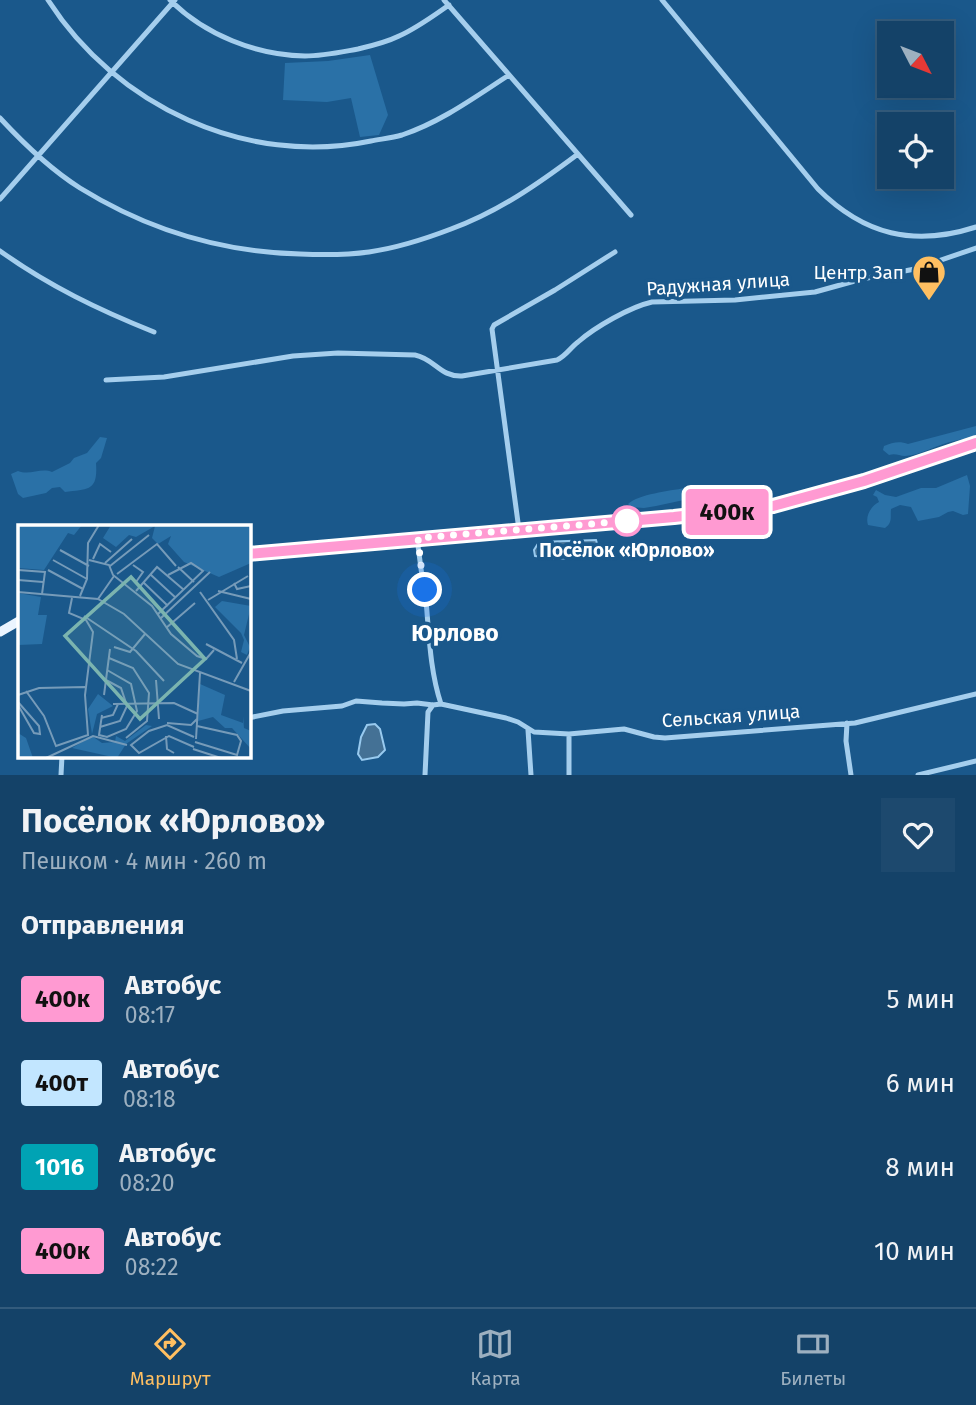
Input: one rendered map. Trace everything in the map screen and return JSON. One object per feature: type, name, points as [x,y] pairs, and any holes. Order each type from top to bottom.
[{"type":"main road","points":[[250,554],[773,506],[864,481],[976,443]]},
{"type":"main road","points":[[0,632],[18,622]]},
{"type":"street","points":[[48,0],[64,25],[112,72],[138,92],[199,126],[274,146],[309,148],[353,145],[401,135],[437,120],[509,75]]},
{"type":"street","points":[[662,0],[833,204],[872,228],[894,234],[932,236],[976,227]]},
{"type":"street","points":[[0,199],[173,1],[198,22],[223,37],[273,53],[306,56],[337,53],[398,37],[447,3],[631,215]]},
{"type":"street","points":[[0,118],[38,156],[87,192],[116,209],[199,241],[275,253],[322,255],[369,252],[452,229],[497,209],[533,188],[578,155]]},
{"type":"street","name":"Радужная улица","points":[[106,380],[164,377],[293,356],[338,353],[415,355],[425,357],[446,374],[454,376],[496,370],[557,360],[596,329],[640,305],[652,302],[735,300],[815,292],[862,279],[915,269],[976,248]]},
{"type":"street","points":[[0,251],[75,298],[155,332]]},
{"type":"street","points":[[519,530],[496,370],[492,332],[494,325],[615,252]]},
{"type":"street","points":[[418,538],[432,665],[441,704]]},
{"type":"street","name":"Сельская улица","points":[[250,718],[283,711],[342,706],[356,701],[404,704],[417,702],[441,704],[506,718],[519,722],[534,732],[569,734],[624,729],[665,738],[855,723],[976,694]]},
{"type":"street","points":[[425,775],[428,712],[433,705]]},
{"type":"street","points":[[847,723],[850,775]]},
{"type":"street","points":[[528,730],[531,775]]},
{"type":"street","points":[[569,734],[569,775]]},
{"type":"street","points":[[918,775],[976,761]]},
{"type":"shaded area","points":[[370,55],[388,115],[379,135],[360,137],[351,98],[327,102],[283,100],[285,63]]},
{"type":"shaded area","points":[[976,426],[976,437],[948,442],[918,454],[889,455],[883,450],[884,446],[890,444],[908,444]]},
{"type":"shaded area","points":[[100,437],[107,438],[101,458],[96,463],[95,479],[90,487],[65,492],[60,487],[52,488],[46,493],[23,498],[18,494],[11,474],[18,471],[52,472],[87,453]]},
{"type":"shaded area","points":[[967,475],[970,486],[968,514],[953,511],[918,521],[911,507],[900,505],[891,509],[890,521],[885,528],[868,525],[869,512],[879,502],[873,495],[876,490],[896,497],[921,488],[936,488]]},
{"type":"shaded area","points":[[685,488],[693,490],[696,494],[693,498],[644,508],[631,507],[628,504],[647,495]]},
{"type":"shaded area","points":[[596,540],[598,547],[575,557],[560,559],[535,556],[534,550],[539,542]]},
{"type":"shaded area","points":[[375,724],[380,729],[385,750],[378,757],[362,760],[358,754],[361,737],[367,725]]},
{"type":"bus line","name":"400к","points":[[250,554],[773,506],[864,481],[976,443]]},
{"type":"place","name":"Центр Зап","points":[[929,302]]},
{"type":"place","name":"Посёлок «Юрлово»","points":[[627,521]]},
{"type":"district","name":"Юрлово","points":[[455,633]]},
{"type":"route","points":[[425,590],[418,538],[627,521]]}]
